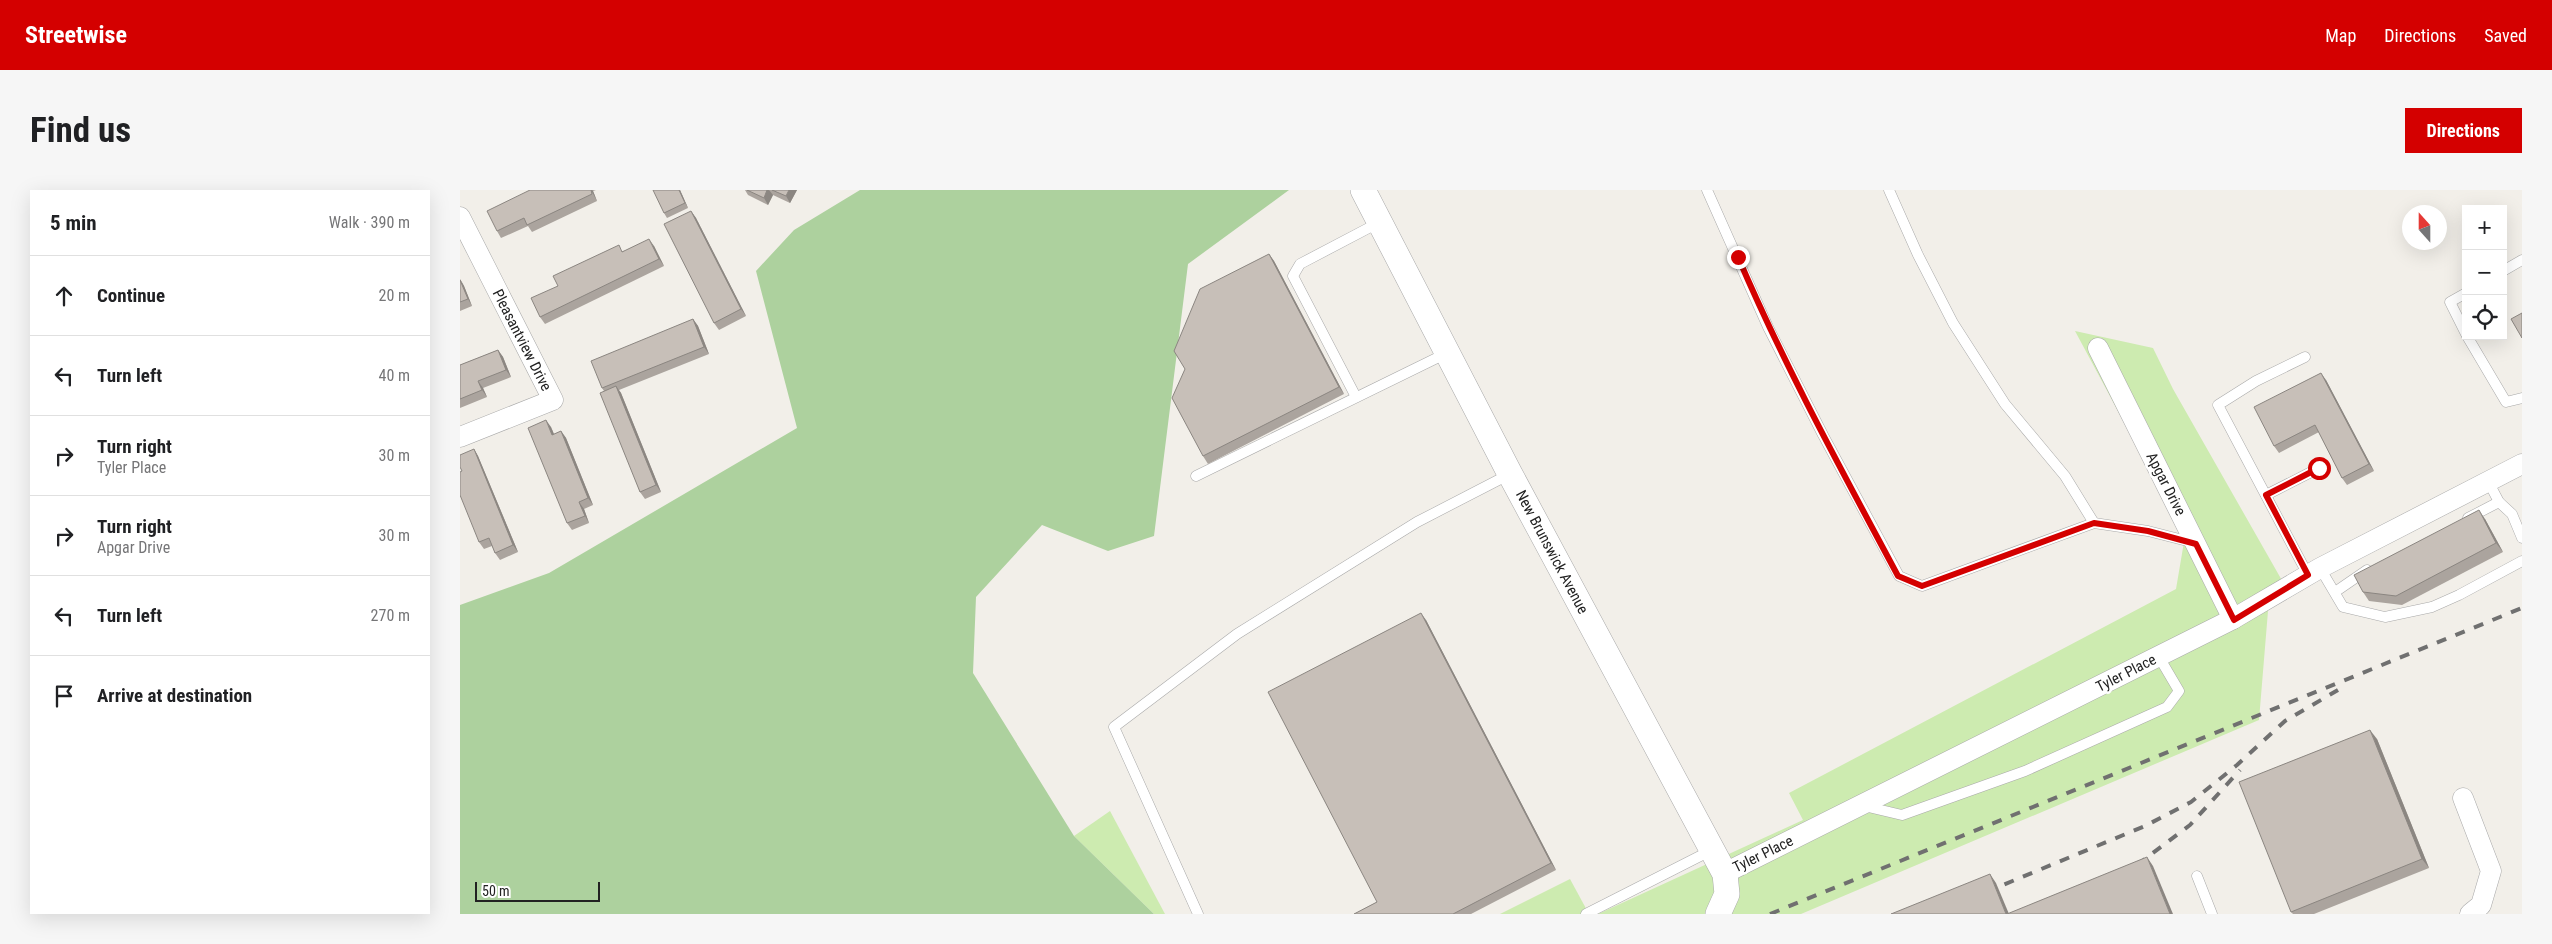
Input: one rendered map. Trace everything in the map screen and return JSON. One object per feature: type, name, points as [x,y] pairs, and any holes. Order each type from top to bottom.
[{"type":"street","name":"New Brunswick Avenue","points":[[1363,190],[1510,474],[1725,873],[1727,894],[1718,914]]},
{"type":"street","name":"Pleasantview Drive","points":[[460,217],[553,400],[460,437]]},
{"type":"street","name":"Apgar Drive","points":[[2098,348],[2234,620]]},
{"type":"street","name":"Tyler Place","points":[[1725,873],[2234,620],[2314,571],[2522,464]]},
{"type":"street","points":[[2463,798],[2491,871],[2481,905],[2470,914]]},
{"type":"lane","points":[[1707,190],[1768,327],[1823,436],[1898,576],[1922,586],[2094,523],[2148,531],[2196,544]]},
{"type":"lane","points":[[1889,190],[1918,255],[1953,323],[2005,404],[2065,476],[2094,523]]},
{"type":"lane","points":[[1356,397],[1293,276],[1300,264],[1380,222]]},
{"type":"lane","points":[[2507,269],[2522,260]]},
{"type":"lane","points":[[2462,295],[2450,302],[2462,327]]},
{"type":"lane","points":[[2469,340],[2506,402],[2522,398]]},
{"type":"lane","points":[[1196,476],[1448,352]]},
{"type":"lane","points":[[2305,357],[2256,381],[2218,405],[2266,495],[2314,571],[2335,592],[2343,606],[2384,617],[2432,607],[2459,596],[2522,560]]},
{"type":"lane","points":[[2266,495],[2319,468]]},
{"type":"lane","points":[[1198,914],[1114,727],[1237,634],[1417,522],[1510,474]]},
{"type":"lane","points":[[2488,481],[2499,502],[2512,514],[2522,538]]},
{"type":"lane","points":[[2460,522],[2499,502]]},
{"type":"lane","points":[[2335,592],[2351,579],[2376,565]]},
{"type":"lane","points":[[1863,805],[1902,814],[2026,770],[2167,707],[2179,691],[2159,657]]},
{"type":"lane","points":[[1586,914],[1712,850]]},
{"type":"lane","points":[[2197,876],[2212,914]]},
{"type":"green space","points":[[860,190],[1289,190],[1188,264],[1154,536],[1108,551],[1042,525],[976,597],[973,673],[1074,836],[1154,914],[460,914],[460,605],[549,573],[797,428],[756,271],[794,230]]},
{"type":"green space","points":[[2075,331],[2153,348],[2173,389],[2288,591],[2269,599],[2259,720],[1801,914],[1598,914],[1803,820],[1789,793],[2176,589],[2185,536]]},
{"type":"green space","points":[[1110,811],[1165,914],[1154,914],[1074,836]]},
{"type":"green space","points":[[1570,879],[1589,914],[1500,914]]},
{"type":"building","points":[[530,190],[591,190],[592,194],[527,225],[524,218],[497,231],[487,211]]},
{"type":"building","points":[[653,190],[679,190],[685,203],[664,213]]},
{"type":"building","points":[[747,190],[767,190],[764,198]]},
{"type":"building","points":[[772,190],[789,190],[786,196]]},
{"type":"building","points":[[691,211],[741,309],[714,323],[664,224]]},
{"type":"building","points":[[649,239],[659,259],[540,317],[531,298],[558,286],[553,276],[619,245],[622,252]]},
{"type":"building","points":[[1269,254],[1339,387],[1203,456],[1172,398],[1185,369],[1174,351],[1200,289]]},
{"type":"building","points":[[460,280],[468,299],[460,302]]},
{"type":"building","points":[[2522,313],[2522,338],[2511,319]]},
{"type":"building","points":[[693,319],[704,347],[602,388],[591,361]]},
{"type":"building","points":[[498,350],[506,370],[478,381],[482,390],[460,399],[460,365]]},
{"type":"building","points":[[2321,373],[2369,464],[2342,478],[2315,425],[2274,446],[2254,407]]},
{"type":"building","points":[[616,386],[656,485],[640,492],[600,393]]},
{"type":"building","points":[[546,420],[552,435],[561,431],[588,498],[579,502],[585,516],[567,523],[528,428]]},
{"type":"building","points":[[474,449],[513,545],[495,553],[489,538],[479,542],[460,495],[460,472],[462,471],[460,455]]},
{"type":"building","points":[[2479,510],[2496,543],[2396,596],[2363,592],[2354,575]]},
{"type":"building","points":[[1421,613],[1551,863],[1453,914],[1354,914],[1377,902],[1268,692]]},
{"type":"building","points":[[2370,730],[2422,859],[2291,912],[2239,782]]},
{"type":"building","points":[[2147,857],[2170,914],[2007,914]]},
{"type":"building","points":[[1990,874],[2006,914],[1891,914]]},
{"type":"railway","points":[[1770,914],[2522,608]]},
{"type":"railway","points":[[1986,892],[2145,826],[2191,802],[2237,765],[2285,721],[2338,690]]},
{"type":"railway","points":[[2137,865],[2190,825],[2240,770]]},
{"type":"route","points":[[1738,257],[1768,327],[1823,436],[1898,576],[1922,586],[2062,533],[2094,523],[2148,531],[2196,544],[2234,620],[2308,575],[2266,495],[2319,468]]}]
